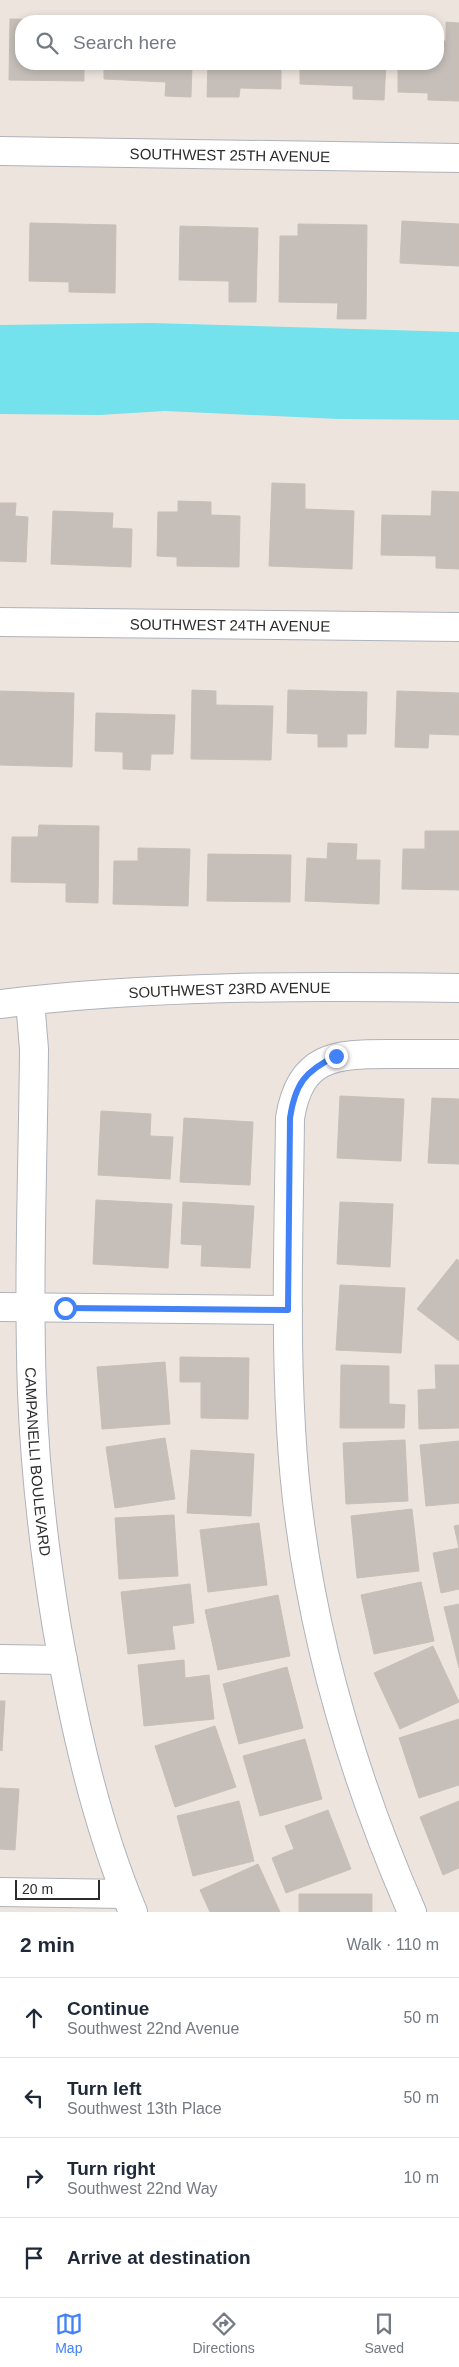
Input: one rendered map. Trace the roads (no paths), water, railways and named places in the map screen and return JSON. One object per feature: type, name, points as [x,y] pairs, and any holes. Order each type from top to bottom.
[{"type":"street","name":"SOUTHWEST 25TH AVENUE","points":[[0,151],[459,158]]},
{"type":"street","name":"SOUTHWEST 24TH AVENUE","points":[[0,622],[459,627]]},
{"type":"street","name":"SOUTHWEST 23RD AVENUE","points":[[0,1004],[180,990],[459,988]]},
{"type":"street","name":"CAMPANELLI BOULEVARD","points":[[30,1001],[34,1049],[32,1391],[35,1461],[47,1565],[71,1709],[83,1756],[129,1903]]},
{"type":"street","points":[[412,1912],[386,1853],[361,1784],[333,1692],[312,1597],[297,1501],[291,1438],[288,1310],[290,1118],[293,1098],[302,1079],[318,1065],[336,1056],[357,1054],[459,1054]]},
{"type":"street","points":[[0,1307],[288,1310]]},
{"type":"street","points":[[0,1659],[63,1660]]},
{"type":"street","points":[[0,1892],[129,1903]]},
{"type":"water","points":[[151,323],[459,332],[459,420],[338,419],[165,411],[100,415],[0,414],[0,325]]}]
